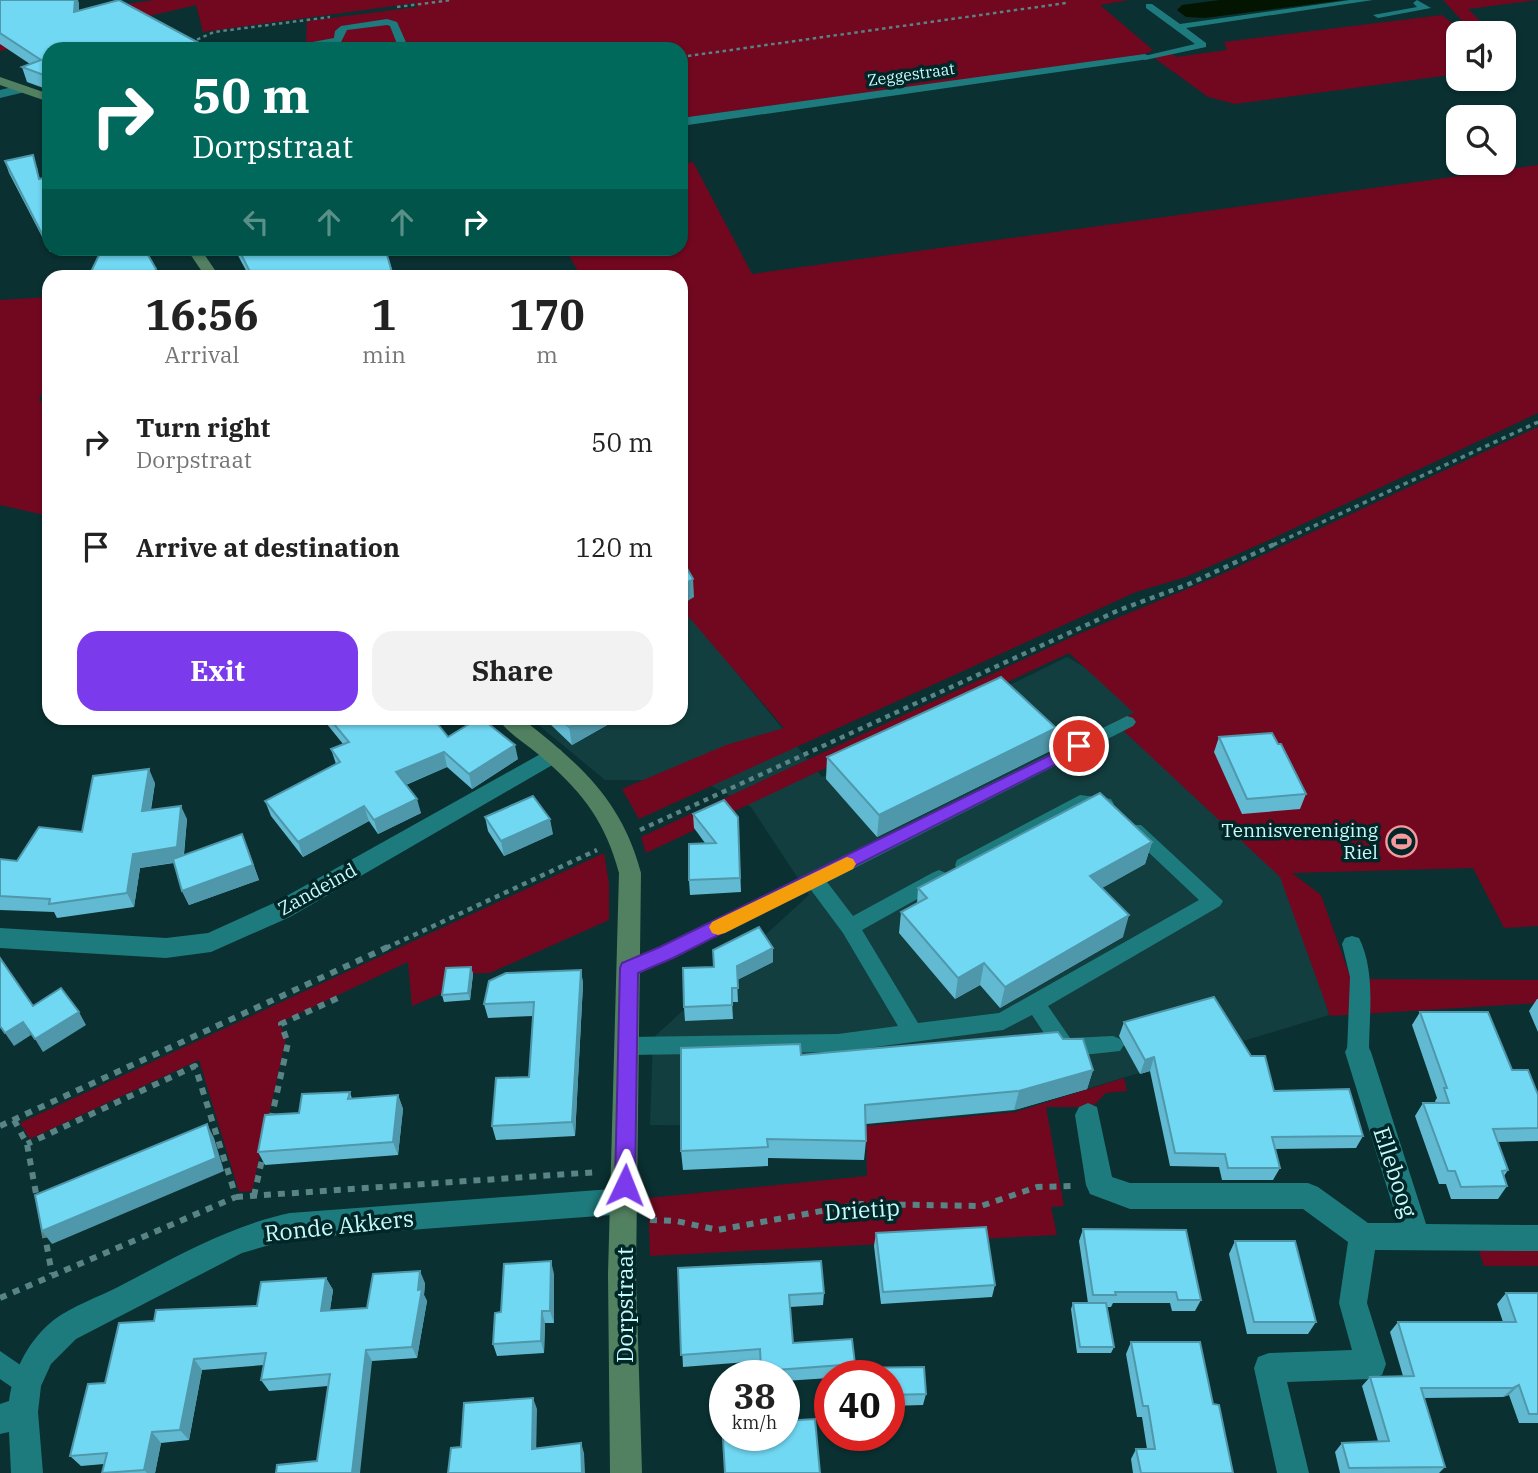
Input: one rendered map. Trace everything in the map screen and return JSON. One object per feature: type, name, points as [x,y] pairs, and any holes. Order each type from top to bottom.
[{"type":"street","name":"Zeggestraat","points":[[688,121],[1145,57]]},
{"type":"street","points":[[0,81],[42,96]]},
{"type":"street","points":[[0,93],[21,89]]},
{"type":"street","points":[[517,725],[553,755]]},
{"type":"street","name":"Dorpstraat","points":[[553,755],[600,802],[622,838],[630,878],[624,1209],[626,1473]]},
{"type":"street","name":"Zandeind","points":[[0,938],[166,948],[211,942],[282,910],[553,755]]},
{"type":"street","name":"Elleboog","points":[[1358,1052],[1416,1237],[1363,1237]]},
{"type":"street","points":[[1088,1115],[1100,1185],[1130,1196],[1308,1196],[1363,1237],[1353,1303],[1371,1364],[1269,1368],[1293,1473]]},
{"type":"street","name":"Ronde Akkers","points":[[16,1405],[41,1354],[66,1329],[232,1243],[257,1233],[290,1226],[624,1209]]},
{"type":"street","points":[[1416,1237],[1538,1238]]},
{"type":"street","points":[[16,1405],[27,1473]]},
{"type":"lane","points":[[1177,27],[1370,0],[1393,13]]},
{"type":"lane","points":[[1378,15],[1426,8],[1418,3]]},
{"type":"lane","points":[[1145,57],[1203,45],[1149,6]]},
{"type":"lane","points":[[1299,10],[1315,20]]},
{"type":"lane","points":[[341,42],[340,31],[344,28],[387,22],[394,24],[401,42]]},
{"type":"lane","points":[[629,968],[667,953],[1127,722]]},
{"type":"lane","points":[[628,1046],[838,1043],[1003,1021],[1213,901],[1105,804],[1080,802],[850,926]]},
{"type":"lane","points":[[814,880],[850,926],[913,1033]]},
{"type":"lane","points":[[1352,944],[1360,977],[1358,1052]]},
{"type":"lane","points":[[1035,1003],[1065,1048],[1113,1045]]},
{"type":"lane","points":[[0,1363],[16,1405]]},
{"type":"path","points":[[386,9],[452,0]]},
{"type":"path","points":[[688,56],[1066,3]]},
{"type":"path","points":[[196,42],[214,32],[333,16]]},
{"type":"path","points":[[0,1126],[1116,611],[1189,584],[1538,422]]},
{"type":"path","points":[[268,1132],[288,1043],[281,1024],[340,997]]},
{"type":"path","points":[[27,1144],[195,1066],[236,1197]]},
{"type":"path","points":[[14,1120],[27,1144],[39,1208]]},
{"type":"path","points":[[254,1196],[266,1145]]},
{"type":"path","points":[[0,1298],[236,1197],[625,1170]]},
{"type":"path","name":"Drietip","points":[[624,1209],[719,1230],[860,1204],[981,1206],[1037,1187],[1100,1185]]},
{"type":"path","points":[[41,1220],[52,1274]]},
{"type":"shaded area","points":[[155,0],[1129,0],[1100,5],[1153,50],[1143,55],[688,117],[688,42],[306,42],[307,21],[417,7],[416,3],[203,32],[196,5],[0,51],[0,21]]},
{"type":"shaded area","points":[[1220,0],[1344,0],[1205,18],[1186,17],[1177,10],[1182,5]]},
{"type":"shaded area","points":[[1443,0],[1538,0],[1468,9],[1480,21],[1462,21]]},
{"type":"shaded area","points":[[1442,15],[1449,21],[1446,21],[1446,76],[1235,104],[1208,97],[1153,57],[1171,53],[1176,57],[1227,50],[1224,42]]},
{"type":"shaded area","points":[[693,162],[752,274],[1466,175],[1516,175],[1516,168],[1538,165],[1538,413],[1267,541],[1186,577],[1136,592],[639,819],[622,789],[726,745],[784,728],[688,616],[688,270],[577,270],[569,256],[688,256],[688,163]]},
{"type":"shaded area","points":[[42,297],[42,393],[39,400],[42,402],[42,514],[0,505],[0,300]]},
{"type":"shaded area","points":[[1538,427],[1538,926],[1504,928],[1473,868],[1292,873],[1321,895],[1351,979],[1538,980],[1538,1003],[1330,1016],[1280,877],[1114,722],[1134,713],[1069,653],[646,853],[641,837],[1074,636],[1216,577]]},
{"type":"shaded area","points":[[688,614],[822,777],[1067,657],[1128,692],[1293,881],[1329,1015],[1014,1111],[848,1126],[650,1125],[653,1038],[809,895],[751,807],[700,780],[605,780],[538,725],[688,725]]},
{"type":"shaded area","points":[[604,853],[609,884],[609,920],[490,973],[446,974],[443,993],[412,1006],[408,962],[279,1023],[286,1038],[252,1191],[239,1192],[199,1060],[30,1139],[20,1123]]},
{"type":"shaded area","points":[[1124,1078],[1127,1091],[1106,1093],[1092,1107],[1046,1107],[1064,1206],[1051,1207],[1057,1235],[650,1256],[648,1198],[867,1176],[866,1126],[1015,1112]]},
{"type":"shaded area","points":[[1479,1251],[1538,1251],[1538,1266],[1484,1266]]},
{"type":"building","points":[[0,0],[75,0],[74,12],[119,0],[197,42],[42,42],[42,74],[22,67],[41,60],[0,33]]},
{"type":"building","points":[[33,155],[39,179],[42,178],[42,234],[5,161]]},
{"type":"building","points":[[99,256],[149,256],[156,269],[155,270],[92,270]]},
{"type":"building","points":[[242,256],[387,256],[391,270],[249,270]]},
{"type":"building","points":[[1001,677],[1056,728],[879,815],[827,757]]},
{"type":"building","points":[[335,725],[439,725],[448,737],[468,725],[490,725],[515,745],[469,774],[444,752],[396,772],[417,799],[374,820],[364,806],[298,842],[265,801],[340,762],[331,749],[349,742]]},
{"type":"building","points":[[1272,733],[1278,744],[1281,744],[1306,794],[1247,799],[1219,737]]},
{"type":"building","points":[[149,769],[142,811],[181,806],[177,847],[133,854],[127,893],[49,904],[50,899],[0,896],[0,859],[17,861],[39,827],[82,832],[93,776]]},
{"type":"building","points":[[1100,793],[1152,842],[1090,876],[1129,915],[1005,987],[984,963],[958,978],[901,912],[927,898],[918,888]]},
{"type":"building","points":[[533,796],[550,819],[501,841],[485,817]]},
{"type":"building","points":[[724,800],[738,817],[740,878],[689,880],[689,844],[716,843],[693,814]]},
{"type":"building","points":[[242,834],[253,865],[182,891],[173,859]]},
{"type":"building","points":[[759,927],[773,948],[737,966],[738,988],[732,988],[732,1005],[684,1007],[683,968],[714,967],[713,950]]},
{"type":"building","points":[[0,958],[33,1006],[61,988],[79,1012],[35,1039],[23,1022],[5,1033],[0,1026]]},
{"type":"building","points":[[471,967],[468,993],[442,995],[446,968]]},
{"type":"building","points":[[581,970],[572,1122],[492,1126],[496,1078],[529,1077],[534,1002],[484,1004],[489,981],[506,973]]},
{"type":"building","points":[[1214,997],[1251,1056],[1265,1056],[1274,1091],[1349,1089],[1363,1136],[1272,1137],[1280,1168],[1228,1168],[1225,1154],[1175,1153],[1154,1057],[1145,1060],[1124,1022]]},
{"type":"building","points":[[1420,1012],[1488,1012],[1512,1070],[1528,1070],[1538,1095],[1538,1128],[1493,1129],[1508,1170],[1502,1171],[1507,1186],[1461,1187],[1455,1171],[1448,1171],[1423,1103],[1449,1103],[1444,1088],[1447,1088]]},
{"type":"building","points":[[1058,1032],[1063,1039],[1083,1039],[1093,1070],[1019,1091],[865,1105],[866,1141],[767,1139],[768,1147],[681,1151],[681,1048],[800,1044],[801,1055]]},
{"type":"building","points":[[350,1092],[348,1099],[398,1095],[393,1142],[258,1152],[265,1115],[299,1113],[302,1094]]},
{"type":"building","points":[[207,1124],[216,1158],[42,1231],[35,1195]]},
{"type":"building","points":[[986,1227],[995,1285],[883,1292],[876,1233]]},
{"type":"building","points":[[1083,1229],[1186,1230],[1201,1300],[1178,1300],[1176,1292],[1115,1292],[1116,1295],[1093,1295]]},
{"type":"building","points":[[1235,1241],[1295,1241],[1316,1322],[1254,1322]]},
{"type":"building","points":[[551,1261],[550,1311],[542,1311],[541,1341],[493,1344],[495,1313],[501,1312],[504,1264]]},
{"type":"building","points":[[821,1261],[824,1293],[789,1295],[793,1343],[852,1339],[855,1360],[814,1360],[814,1367],[800,1368],[800,1360],[760,1360],[760,1349],[681,1355],[678,1268]]},
{"type":"building","points":[[420,1271],[418,1290],[422,1289],[412,1347],[366,1350],[352,1473],[276,1473],[277,1465],[317,1461],[330,1374],[261,1380],[266,1353],[194,1359],[180,1430],[152,1432],[144,1470],[102,1473],[107,1453],[70,1456],[88,1384],[105,1383],[119,1323],[154,1321],[156,1310],[257,1306],[261,1282],[326,1278],[321,1311],[367,1308],[373,1274]]},
{"type":"building","points":[[1506,1293],[1538,1293],[1538,1414],[1529,1414],[1519,1385],[1513,1388],[1421,1388],[1445,1467],[1349,1468],[1342,1443],[1389,1441],[1370,1377],[1414,1376],[1398,1322],[1516,1322]]},
{"type":"building","points":[[1073,1303],[1106,1303],[1114,1347],[1080,1347]]},
{"type":"building","points":[[1131,1342],[1200,1342],[1213,1404],[1219,1405],[1233,1473],[1141,1473],[1136,1449],[1155,1449],[1148,1406],[1143,1406]]},
{"type":"building","points":[[905,1367],[924,1367],[926,1394],[905,1395]]},
{"type":"building","points":[[533,1398],[532,1449],[581,1443],[582,1473],[448,1473],[451,1448],[461,1447],[464,1403]]},
{"type":"building","points":[[814,1419],[814,1451],[818,1451],[820,1473],[725,1473],[724,1451],[800,1451],[800,1420]]},
{"type":"slow traffic","points":[[718,927],[847,864]]},
{"type":"place","name":"Tennisvereniging Riel","points":[[1401,841]]},
{"type":"route","points":[[625,1185],[629,968],[667,953],[1079,746]]}]
